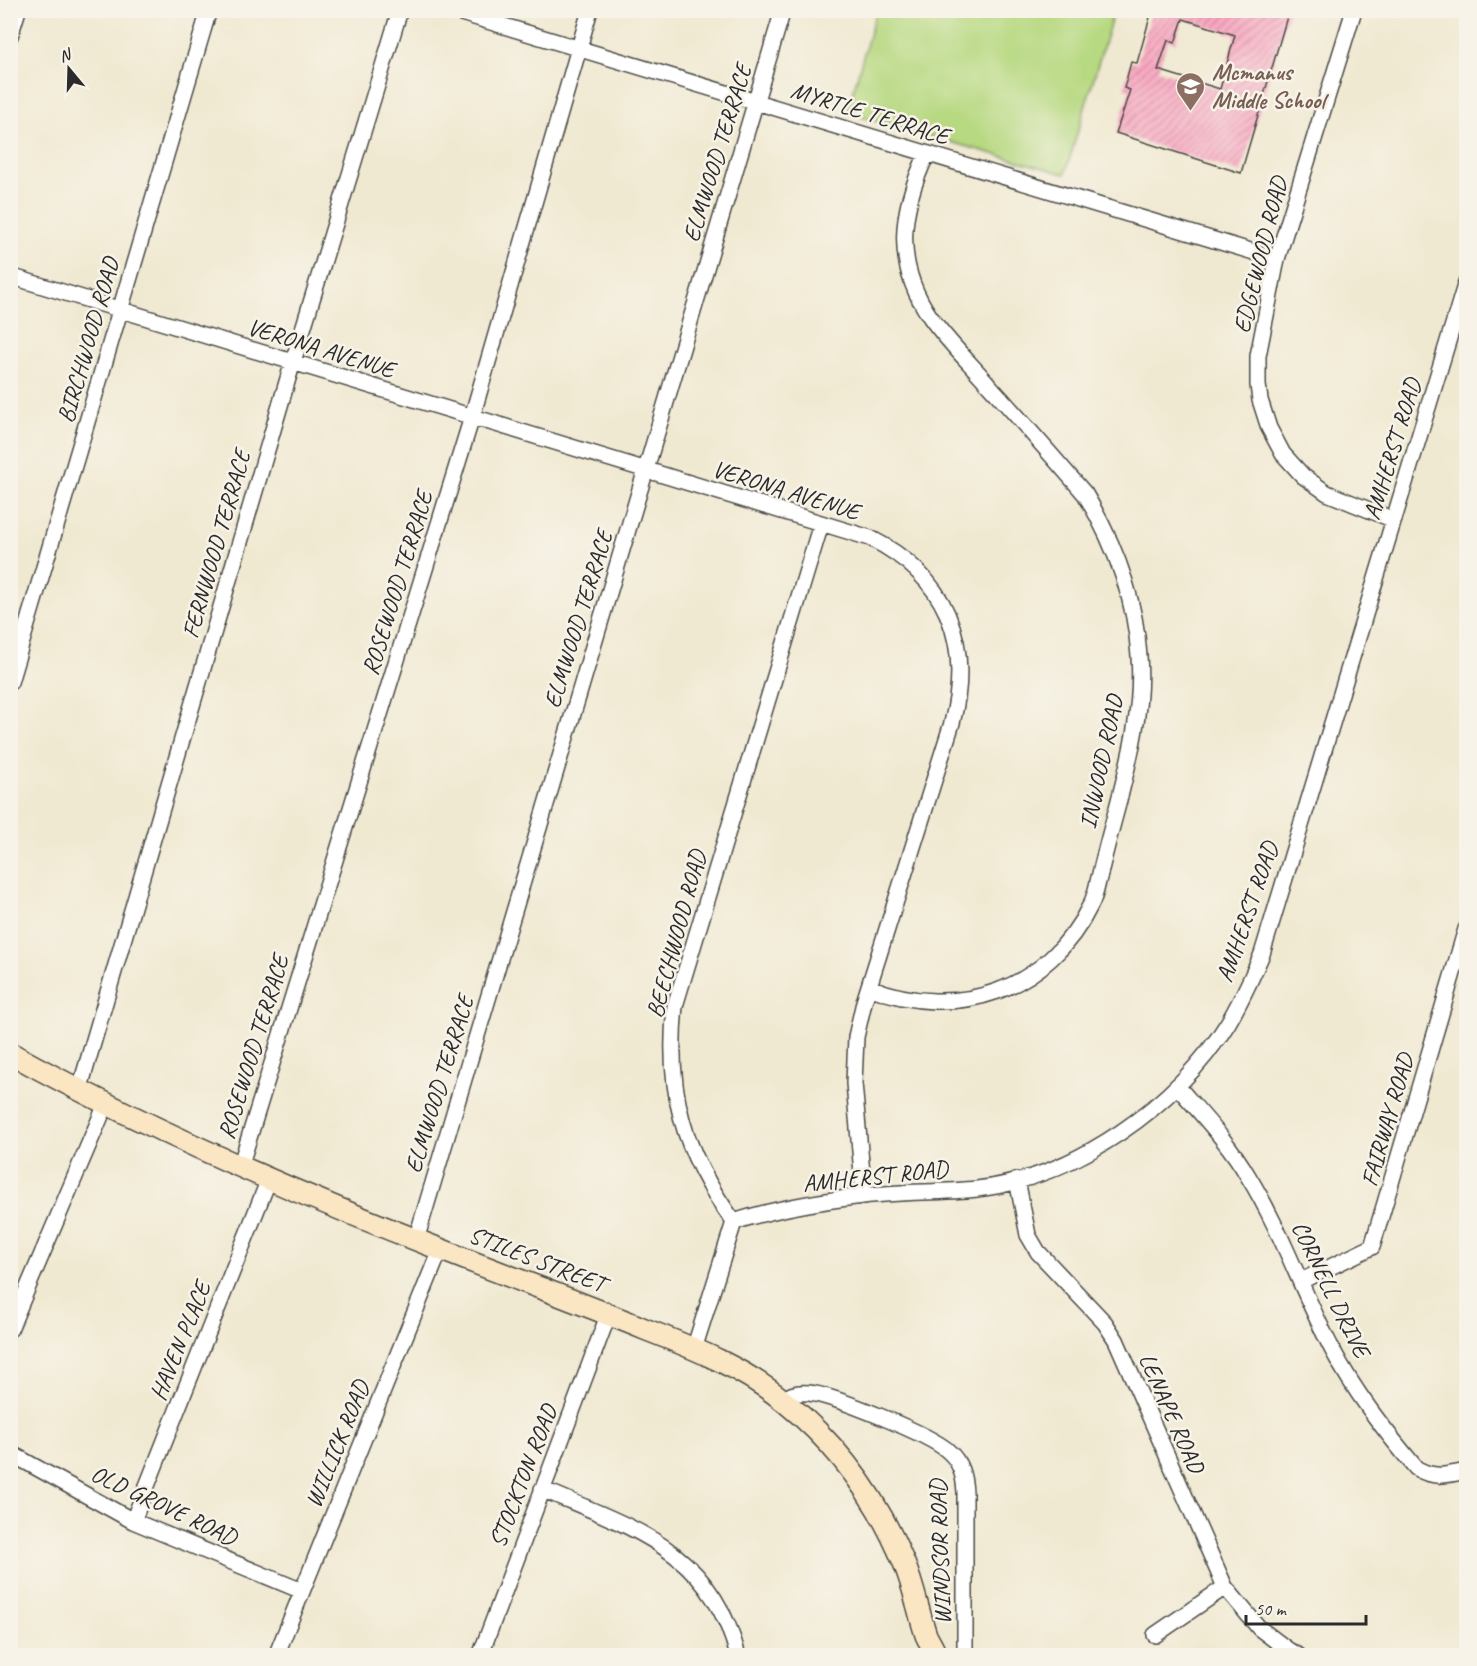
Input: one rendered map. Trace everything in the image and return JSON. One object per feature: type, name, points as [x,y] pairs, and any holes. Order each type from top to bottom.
[{"type":"main road","name":"STILES STREET","points":[[10,1053],[79,1091],[240,1167],[440,1250],[609,1313],[738,1370],[783,1400],[844,1459],[874,1502],[904,1563],[915,1593],[929,1650]]},
{"type":"street","points":[[10,36],[18,10]]},
{"type":"street","name":"BIRCHWOOD ROAD","points":[[10,682],[209,10]]},
{"type":"street","name":"FERNWOOD TERRACE","points":[[79,1091],[293,363],[400,10]]},
{"type":"street","name":"MYRTLE TERRACE","points":[[451,10],[1277,259]]},
{"type":"street","name":"ROSEWOOD TERRACE","points":[[240,1167],[472,417],[590,10]]},
{"type":"street","name":"ELMWOOD TERRACE","points":[[416,1240],[783,10]]},
{"type":"street","name":"EDGEWOOD ROAD","points":[[1354,10],[1277,259],[1257,363],[1260,400],[1269,428],[1283,454],[1314,485],[1346,503],[1394,520]]},
{"type":"street","name":"INWOOD ROAD","points":[[869,987],[918,1001],[945,1002],[971,999],[988,995],[1021,981],[1043,966],[1062,948],[1076,931],[1092,902],[1130,757],[1140,692],[1139,657],[1128,588],[1103,523],[1085,494],[939,328],[916,291],[905,247],[905,217],[912,188],[927,154]]},
{"type":"street","name":"VERONA AVENUE","points":[[10,276],[870,538],[897,553],[930,585],[952,625],[959,655],[960,685],[955,712],[869,987],[856,1037],[854,1083],[864,1196]]},
{"type":"street","name":"AMHERST ROAD","points":[[735,1222],[766,1211],[864,1196],[979,1188],[1017,1180],[1053,1168],[1120,1133],[1143,1116],[1177,1086],[1205,1055],[1227,1024],[1246,991],[1262,954],[1467,282]]},
{"type":"street","name":"BEECHWOOD ROAD","points":[[735,1222],[701,1172],[681,1119],[672,1062],[675,1006],[821,524]]},
{"type":"street","name":"FAIRWAY ROAD","points":[[1302,1281],[1372,1248],[1467,929]]},
{"type":"street","name":"CORNELL DRIVE","points":[[1177,1086],[1248,1174],[1278,1231],[1338,1359],[1376,1420],[1416,1468],[1424,1473],[1437,1476],[1467,1471]]},
{"type":"street","points":[[10,1329],[106,1104]]},
{"type":"street","name":"HAVEN PLACE","points":[[133,1521],[269,1179]]},
{"type":"street","name":"LENAPE ROAD","points":[[1017,1180],[1028,1235],[1038,1252],[1105,1323],[1116,1340],[1224,1587],[1259,1628],[1299,1656]]},
{"type":"street","points":[[694,1349],[735,1222]]},
{"type":"street","name":"WILLICK ROAD","points":[[276,1656],[440,1250]]},
{"type":"street","name":"STOCKTON ROAD","points":[[480,1656],[609,1313]]},
{"type":"street","name":"WINDSOR ROAD","points":[[783,1400],[788,1395],[796,1393],[823,1395],[920,1433],[941,1445],[957,1460],[963,1475],[965,1492],[965,1656]]},
{"type":"street","name":"OLD GROVE ROAD","points":[[10,1453],[133,1521],[302,1591]]},
{"type":"street","points":[[542,1489],[646,1534],[680,1558],[708,1587],[719,1605],[729,1622],[738,1656]]},
{"type":"street","points":[[1155,1635],[1224,1587]]},
{"type":"green space","points":[[876,11],[1114,11],[1065,174],[847,113]]},
{"type":"building","name":"Mcmanus Middle School","points":[[1152,10],[1289,10],[1241,173],[1116,133],[1130,90],[1124,88],[1131,62],[1137,63]],"holes":[[[1183,19],[1235,35],[1220,89],[1158,70],[1168,40],[1175,43]]]},
{"type":"place","name":"Mcmanus Middle School","points":[[1191,112]]}]
